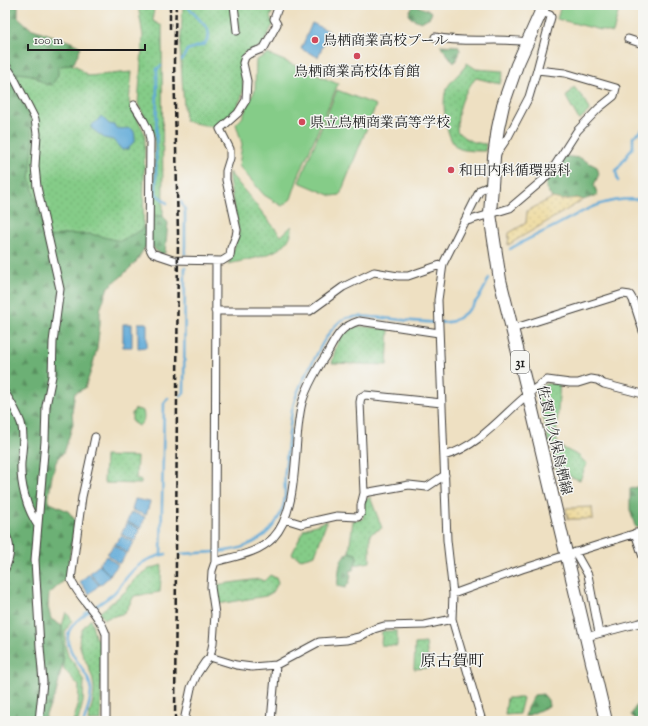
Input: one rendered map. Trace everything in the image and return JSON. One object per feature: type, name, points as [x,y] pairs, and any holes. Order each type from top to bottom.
[{"type":"main road","name":"佐賀川久保鳥栖線","points":[[543,8],[517,65],[505,99],[498,128],[494,156],[490,214],[500,280],[528,393],[571,553],[586,637],[606,721]]},
{"type":"street","points":[[234,5],[237,31]]},
{"type":"street","points":[[134,105],[148,129],[150,140],[149,247],[152,253],[172,260],[222,261],[230,256],[237,230],[226,180],[230,149],[220,129],[238,113],[246,100],[247,81],[243,63],[245,57],[264,48],[277,24],[274,19],[279,5]]},
{"type":"street","points":[[494,156],[508,137],[529,97],[551,17],[543,8]]},
{"type":"street","points":[[434,37],[448,40],[516,40],[528,42]]},
{"type":"street","points":[[628,39],[643,44]]},
{"type":"street","points":[[5,64],[13,76],[35,119],[37,134],[35,166],[37,187],[60,289],[53,342],[52,376],[46,406],[45,441],[35,560],[43,682],[38,721]]},
{"type":"street","points":[[464,222],[510,208],[543,180],[552,170],[577,131],[614,96],[616,88],[565,73],[537,70]]},
{"type":"street","points":[[482,721],[452,619],[454,594],[447,548],[438,300],[443,264],[480,190],[492,185]]},
{"type":"street","points":[[184,721],[191,688],[197,674],[210,657],[215,627],[215,614],[211,588],[215,540],[216,261]]},
{"type":"street","points":[[215,311],[310,311],[343,287],[374,272],[408,276],[443,264]]},
{"type":"street","points":[[512,329],[622,294],[630,295],[633,300],[643,331]]},
{"type":"street","points":[[214,560],[260,549],[273,538],[285,519],[290,502],[302,402],[324,358],[340,331],[349,324],[358,321],[439,332]]},
{"type":"street","points":[[444,456],[456,452],[481,436],[528,393],[547,380],[578,383],[591,379],[643,394]]},
{"type":"street","points":[[5,393],[12,403],[21,422],[21,482],[34,518],[38,524]]},
{"type":"street","points":[[285,519],[300,524],[337,516],[358,517],[362,513],[361,505],[364,493],[361,397],[365,395],[442,403]]},
{"type":"street","points":[[5,404],[5,429]]},
{"type":"street","points":[[95,437],[82,497],[71,580],[76,591],[100,620],[106,634],[106,721]]},
{"type":"street","points":[[364,493],[409,485],[427,487],[445,475]]},
{"type":"street","points":[[454,594],[571,553],[643,531]]},
{"type":"street","points":[[635,533],[643,557]]},
{"type":"street","points":[[5,534],[7,537],[9,554],[9,559],[5,569]]},
{"type":"street","points":[[571,553],[588,575],[599,632]]},
{"type":"street","points":[[210,657],[236,665],[252,667],[276,665],[319,642],[346,640],[359,637],[374,629],[384,626],[425,625],[452,619]]},
{"type":"street","points":[[586,637],[599,632],[643,622]]},
{"type":"street","points":[[271,721],[276,665]]},
{"type":"green space","points":[[5,5],[18,5],[18,17],[30,28],[81,47],[74,63],[58,67],[58,75],[52,85],[45,84],[32,75],[17,73],[21,100],[30,120],[33,143],[30,179],[46,238],[66,234],[91,234],[120,241],[143,229],[154,216],[163,216],[168,223],[165,253],[161,254],[152,246],[145,247],[136,262],[108,287],[100,310],[97,348],[92,368],[85,388],[75,393],[72,411],[73,424],[65,450],[56,462],[52,476],[48,502],[68,511],[75,520],[67,578],[49,594],[48,607],[51,619],[62,626],[63,662],[56,693],[43,721],[5,721]]},
{"type":"green space","points":[[138,5],[154,5],[153,21],[162,26],[163,216],[154,216],[154,135],[138,104],[143,36]]},
{"type":"green space","points":[[183,5],[232,5],[234,35],[239,33],[237,5],[275,5],[270,18],[274,23],[262,46],[244,53],[242,57],[240,68],[243,83],[242,97],[236,108],[217,128],[185,121],[180,49]]},
{"type":"green space","points":[[415,5],[432,12],[430,17],[421,22],[411,18],[409,14],[410,10]]},
{"type":"green space","points":[[561,5],[620,5],[613,33],[557,19]]},
{"type":"green space","points":[[440,45],[458,46],[460,50],[459,55],[454,63]]},
{"type":"green space","points":[[47,54],[78,67],[88,76],[132,72],[129,102],[145,134],[143,229],[139,246],[40,264],[5,171],[5,71]]},
{"type":"green space","points":[[268,54],[338,84],[299,175],[291,199],[282,206],[264,195],[239,166],[242,144],[236,124],[242,118],[255,90],[256,60]]},
{"type":"green space","points":[[467,63],[476,69],[503,71],[500,84],[476,78],[467,90],[459,110],[457,131],[463,137],[478,143],[486,144],[485,151],[458,148],[450,138],[444,112],[446,90]]},
{"type":"green space","points":[[574,87],[587,103],[589,111],[579,120],[566,97]]},
{"type":"green space","points":[[337,90],[376,105],[340,195],[332,196],[299,182]]},
{"type":"green space","points":[[563,156],[580,158],[597,167],[599,174],[594,185],[598,195],[583,200],[577,198],[562,200],[552,198],[546,188],[546,182]]},
{"type":"green space","points":[[229,172],[281,236],[292,226],[290,236],[278,249],[258,257],[228,264],[239,232],[229,181]]},
{"type":"green space","points":[[358,326],[389,329],[387,365],[332,363],[339,340],[346,332]]},
{"type":"green space","points":[[560,383],[556,439],[558,443],[557,445],[549,444],[537,390],[546,384]]},
{"type":"green space","points":[[137,409],[143,411],[144,415],[143,422],[138,426],[132,422],[132,414],[134,410]]},
{"type":"green space","points":[[563,448],[579,456],[587,464],[580,480],[557,472],[552,449]]},
{"type":"green space","points":[[105,456],[137,457],[136,480],[141,480],[141,484],[104,483]]},
{"type":"green space","points":[[643,485],[643,526],[637,528],[630,510],[630,489]]},
{"type":"green space","points":[[370,497],[382,528],[370,534],[370,562],[355,565],[357,559],[356,554],[349,552],[353,520],[363,519],[363,502]]},
{"type":"green space","points":[[327,521],[315,555],[301,559],[292,554],[304,529]]},
{"type":"green space","points":[[349,552],[356,554],[357,559],[353,570],[349,571],[351,576],[349,583],[345,588],[337,586],[341,562],[345,554]]},
{"type":"green space","points":[[162,565],[160,592],[134,596],[125,613],[104,619],[99,613],[126,591],[135,579],[149,569]]},
{"type":"green space","points":[[270,575],[276,578],[278,583],[273,592],[266,596],[218,604],[215,585],[259,579],[264,581]]},
{"type":"green space","points":[[66,612],[72,620],[65,632],[65,645],[68,656],[76,666],[84,682],[83,702],[78,721],[73,721],[78,706],[79,686],[64,669],[63,662],[62,626]]},
{"type":"green space","points":[[91,619],[95,637],[101,642],[101,721],[88,721],[93,701],[94,686],[79,642],[80,635],[84,627]]},
{"type":"green space","points":[[382,631],[397,631],[397,646],[381,645]]},
{"type":"green space","points":[[426,643],[429,668],[414,669],[415,644]]},
{"type":"green space","points":[[543,694],[548,700],[549,706],[525,717],[527,708],[534,695]]},
{"type":"green space","points":[[641,697],[643,697],[643,721],[637,721],[631,715]]},
{"type":"green space","points":[[507,698],[523,698],[519,714],[505,715]]},
{"type":"sand","points":[[552,198],[562,200],[577,198],[583,200],[508,245],[509,233],[526,223],[527,211]]},
{"type":"sand","points":[[592,507],[593,519],[568,519],[566,508]]},
{"type":"water","name":"鳥栖商業高校プール","points":[[312,23],[329,31],[318,57],[301,49]]},
{"type":"water","points":[[101,116],[109,124],[114,125],[116,128],[130,128],[134,131],[135,140],[128,149],[122,150],[113,140],[104,138],[91,128],[91,125]]},
{"type":"water","points":[[138,323],[147,323],[147,347],[138,348]]},
{"type":"water","points":[[123,324],[132,324],[132,347],[123,347]]},
{"type":"water","points":[[135,499],[150,502],[146,515],[132,510]]},
{"type":"water","points":[[131,512],[145,517],[141,528],[127,522]]},
{"type":"water","points":[[127,523],[140,529],[135,541],[121,534]]},
{"type":"water","points":[[121,536],[134,542],[127,553],[115,544]]},
{"type":"water","points":[[114,545],[126,554],[119,564],[107,554]]},
{"type":"water","points":[[106,556],[118,565],[110,575],[99,564]]},
{"type":"water","points":[[99,565],[110,576],[100,585],[90,573]]},
{"type":"water","points":[[89,574],[99,585],[89,594],[80,582]]},
{"type":"waterway","points":[[182,60],[187,50],[205,44],[209,36],[208,29],[189,8],[189,5]]},
{"type":"waterway","points":[[161,66],[157,69],[156,194],[167,203]]},
{"type":"waterway","points":[[618,181],[616,171],[633,147],[633,137],[643,129]]},
{"type":"waterway","points":[[510,249],[595,206],[617,200],[643,200]]},
{"type":"waterway","points":[[181,202],[185,210],[185,254]]},
{"type":"waterway","points":[[181,396],[184,393],[185,267]]},
{"type":"waterway","points":[[181,554],[218,552],[244,547],[265,535],[275,524],[282,511],[284,503],[285,471],[290,426],[296,396],[322,344],[331,330],[338,323],[345,319],[361,316],[438,323],[453,321],[470,308],[483,291],[489,278]]},
{"type":"waterway","points":[[161,555],[164,403],[168,398]]},
{"type":"waterway","points":[[84,721],[90,703],[90,683],[74,657],[68,643],[70,630],[80,618],[114,593],[131,572],[138,566],[151,558],[166,554]]},
{"type":"railway","points":[[170,5],[170,29]]},
{"type":"railway","points":[[175,721],[178,233],[174,61],[176,5]]},
{"type":"place","name":"鳥栖商業高校プール","points":[[315,40]]},
{"type":"place","name":"鳥栖商業高校体育館","points":[[357,56]]},
{"type":"place","name":"県立鳥栖商業高等学校","points":[[302,122]]},
{"type":"place","name":"和田内科循環器科","points":[[451,170]]},
{"type":"district","name":"原古賀町","points":[[452,660]]}]
